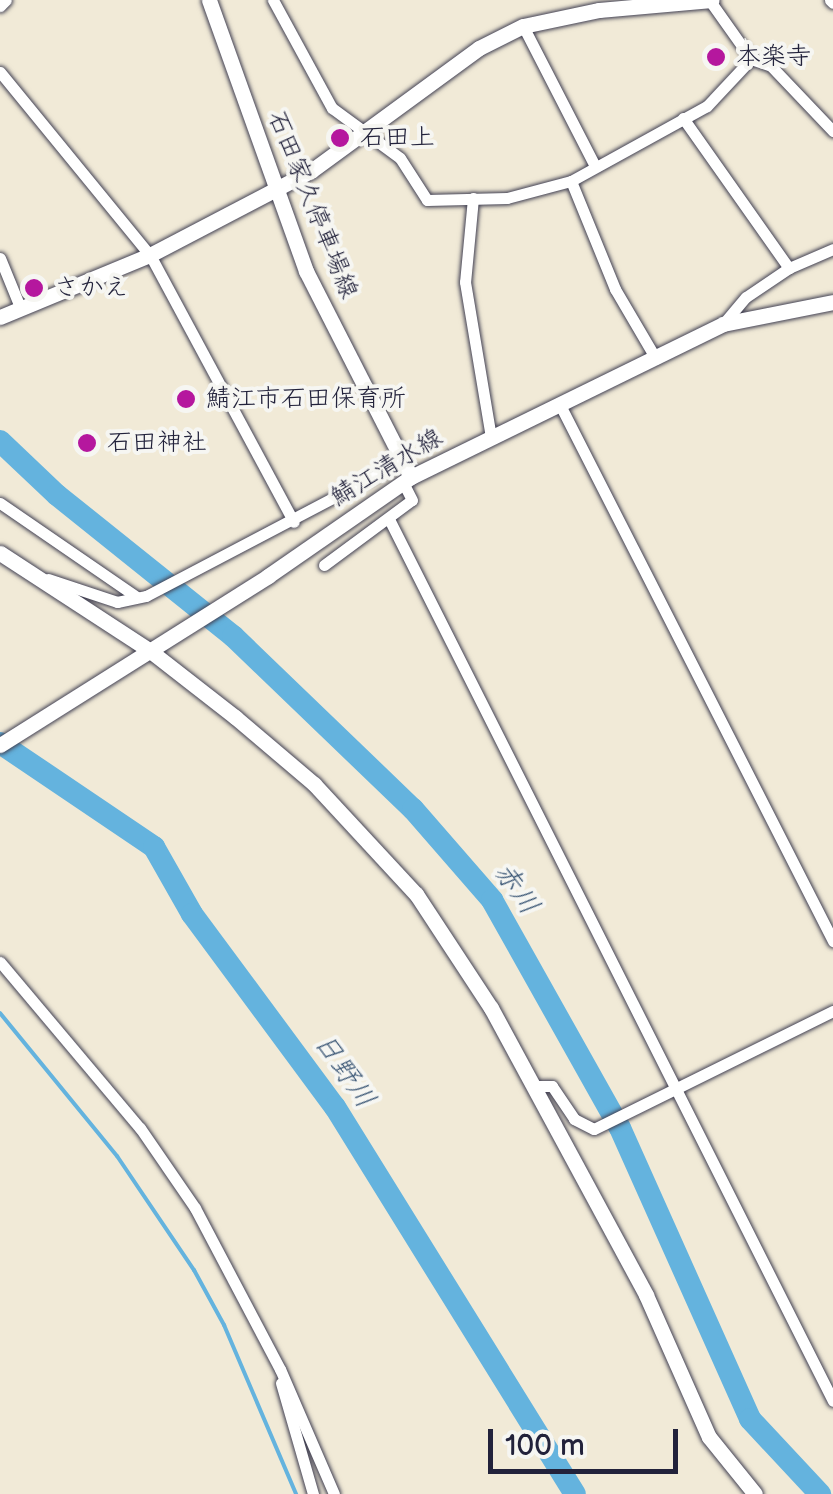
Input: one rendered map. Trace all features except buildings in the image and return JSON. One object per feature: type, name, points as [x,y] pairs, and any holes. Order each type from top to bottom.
[{"type":"street","points":[[0,6],[6,0]]},
{"type":"street","name":"石田家久停車場線","points":[[209,0],[306,271],[402,461],[407,479]]},
{"type":"street","points":[[273,0],[332,108],[400,158],[427,200],[532,194],[571,181],[706,106],[751,59]]},
{"type":"street","points":[[0,316],[150,255],[273,187],[310,171],[479,48],[523,26],[598,5],[711,0],[751,59],[771,66],[833,130]]},
{"type":"street","points":[[523,26],[595,166]]},
{"type":"street","points":[[0,72],[150,255],[294,522]]},
{"type":"street","points":[[683,118],[790,268]]},
{"type":"street","points":[[571,181],[614,289],[656,360]]},
{"type":"street","points":[[473,198],[465,282],[490,438]]},
{"type":"street","points":[[723,324],[746,297],[790,268],[833,248]]},
{"type":"street","points":[[0,258],[20,307]]},
{"type":"street","name":"鯖江清水線","points":[[0,745],[407,479],[723,324],[833,302]]},
{"type":"street","points":[[559,402],[833,941]]},
{"type":"street","points":[[30,574],[117,602],[138,597],[294,522],[402,461]]},
{"type":"street","points":[[324,565],[390,521],[412,500],[407,479]]},
{"type":"street","points":[[0,504],[138,597]]},
{"type":"street","points":[[390,521],[833,1401]]},
{"type":"street","points":[[0,552],[149,650],[314,784],[416,894],[472,976],[533,1086],[646,1296],[709,1437],[755,1494]]},
{"type":"street","points":[[0,962],[140,1128],[196,1208],[280,1369],[334,1494]]},
{"type":"street","points":[[533,1086],[552,1086],[574,1118],[600,1126],[833,1011]]},
{"type":"street","points":[[280,1369],[313,1494]]},
{"type":"waterway","name":"赤川","points":[[0,441],[57,495],[233,636],[413,809],[492,900],[620,1128],[750,1419],[820,1494]]},
{"type":"waterway","name":"日野川","points":[[0,743],[154,847],[192,914],[335,1107],[575,1494]]},
{"type":"waterway","points":[[0,1013],[117,1156],[194,1270],[224,1325],[296,1494]]},
{"type":"place","name":"本楽寺","points":[[716,57]]},
{"type":"place","name":"石田上","points":[[340,138]]},
{"type":"place","name":"さかえ","points":[[34,288]]},
{"type":"place","name":"鯖江市石田保育所","points":[[186,399]]},
{"type":"place","name":"石田神社","points":[[87,443]]}]
